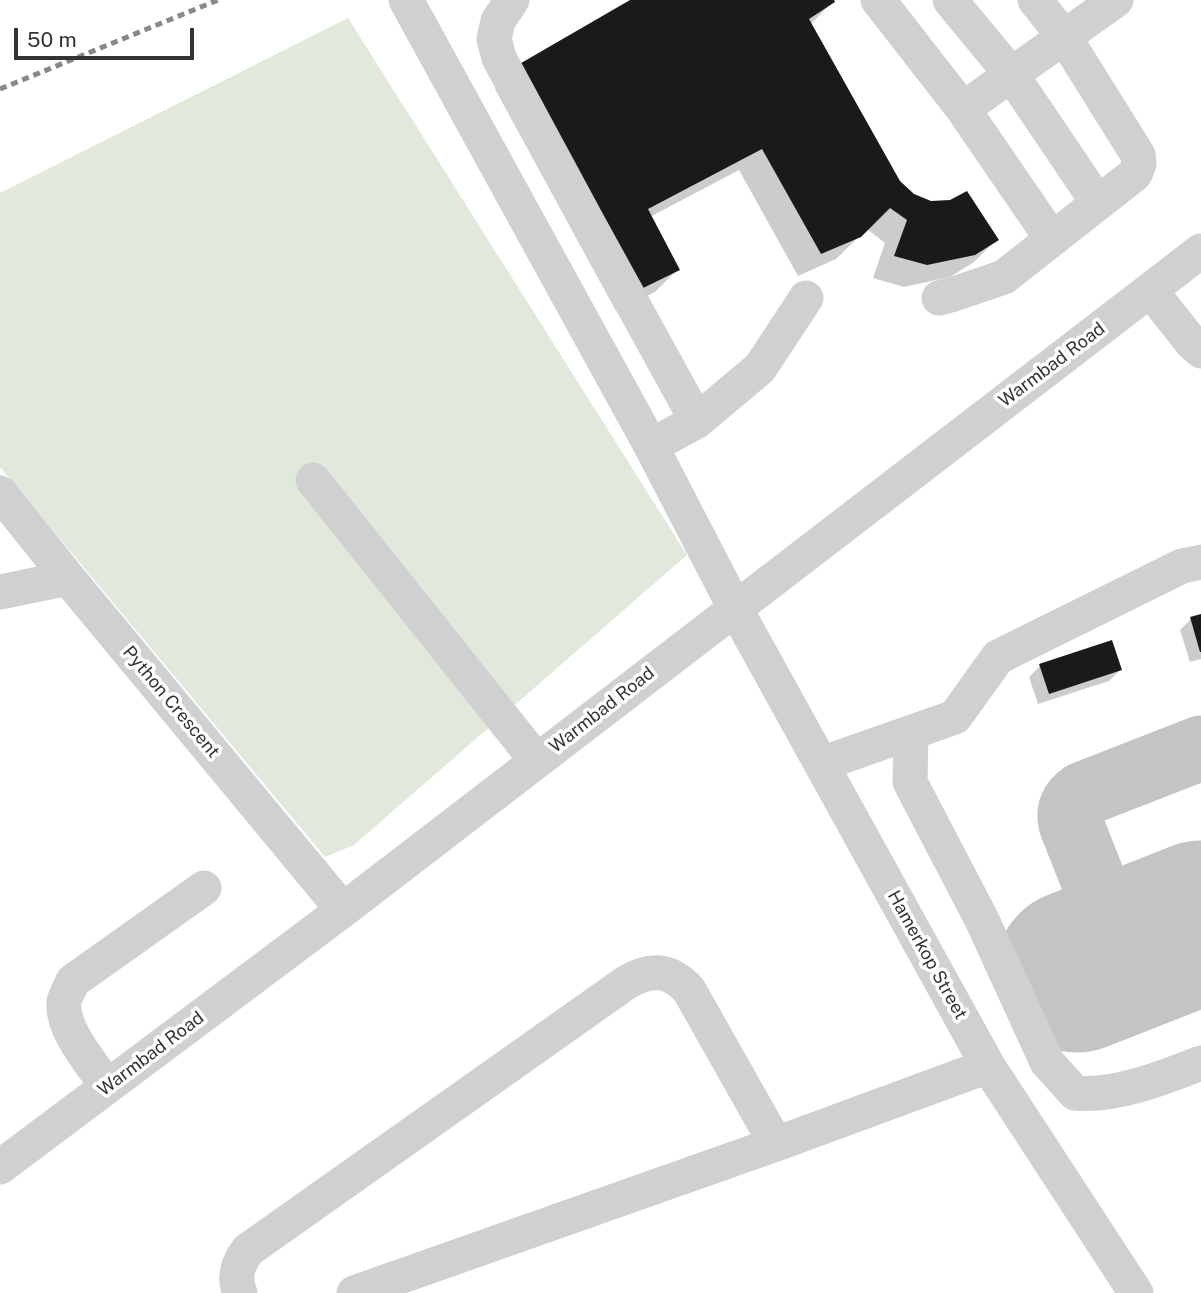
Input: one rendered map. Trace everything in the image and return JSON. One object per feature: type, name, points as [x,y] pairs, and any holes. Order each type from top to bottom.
[{"type":"street","name":"Hamerkop Street","points":[[406,0],[651,446],[735,608],[988,1066],[1136,1293]]},
{"type":"street","points":[[512,0],[498,21],[494,39],[499,58],[697,421]]},
{"type":"street","points":[[878,0],[963,109],[1052,239]]},
{"type":"street","points":[[950,0],[1011,74],[1098,203]]},
{"type":"street","points":[[939,298],[1004,277],[1135,174],[1139,164],[1138,155],[1065,38],[1035,0]]},
{"type":"street","points":[[963,109],[1116,0]]},
{"type":"street","name":"Warmbad Road","points":[[0,1167],[343,910],[1201,251]]},
{"type":"street","points":[[1150,290],[1189,317],[1192,343],[1201,351]]},
{"type":"street","points":[[651,446],[697,421],[760,368],[806,298]]},
{"type":"street","points":[[313,480],[537,761]]},
{"type":"street","name":"Python Crescent","points":[[0,493],[343,910]]},
{"type":"street","points":[[821,764],[955,718],[998,657],[1182,566],[1201,562]]},
{"type":"street","points":[[0,592],[68,578]]},
{"type":"street","points":[[911,733],[910,782],[982,920],[1047,1062],[1074,1093],[1094,1095],[1161,1079],[1201,1063]]},
{"type":"street","points":[[107,1086],[72,1034],[66,1016],[64,1001],[73,981],[204,888]]},
{"type":"street","points":[[237,1292],[235,1280],[240,1261],[248,1250],[627,982],[650,972],[677,979],[689,990],[776,1144]]},
{"type":"street","points":[[354,1293],[988,1066]]},
{"type":"shaded area","points":[[348,18],[687,555],[354,845],[325,857],[0,467],[0,193]]},
{"type":"building","points":[[630,0],[834,0],[835,2],[809,19],[900,181],[914,194],[931,201],[950,200],[967,191],[999,240],[975,255],[927,265],[894,256],[907,220],[890,208],[861,237],[821,254],[762,149],[648,209],[680,270],[639,290],[516,66]]},
{"type":"building","points":[[1201,614],[1201,652],[1200,652],[1190,617]]},
{"type":"building","points":[[1112,640],[1122,670],[1049,694],[1039,664]]},
{"type":"taxiway","points":[[1147,943],[1126,939],[1111,925],[1071,824],[1070,811],[1083,794],[1201,748]]},
{"type":"runway","points":[[1077,971],[1201,922]]},
{"type":"railway","points":[[0,89],[218,0]]}]
